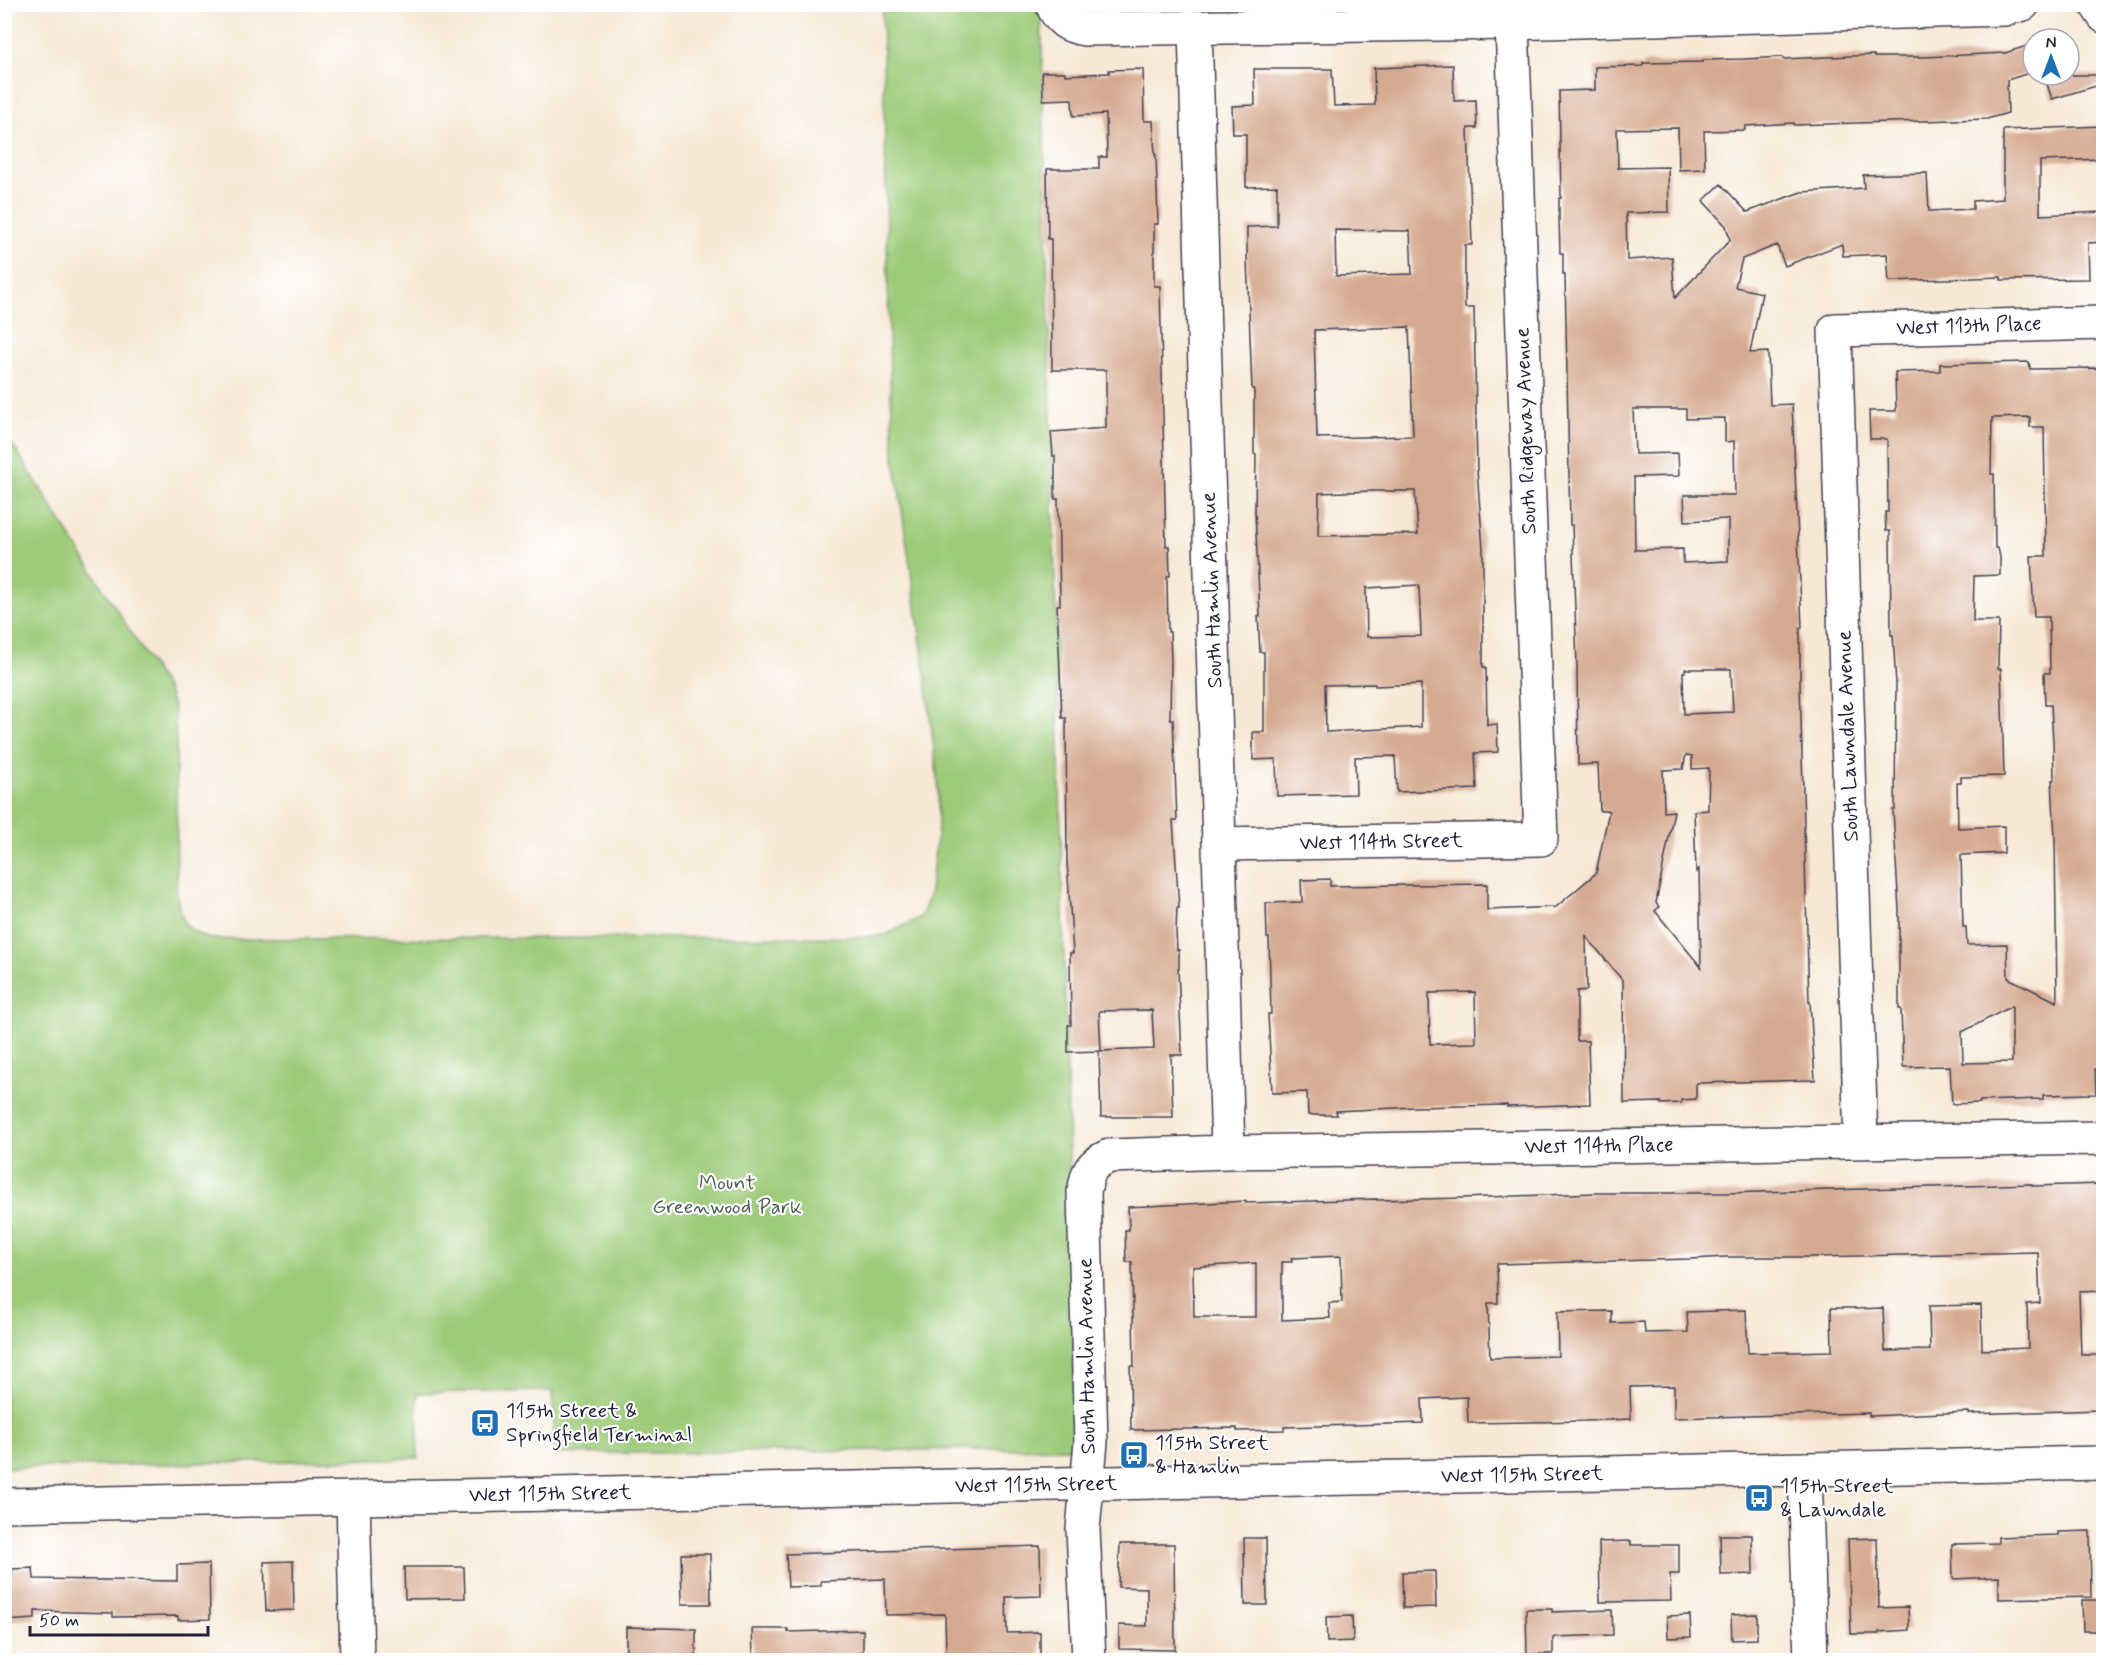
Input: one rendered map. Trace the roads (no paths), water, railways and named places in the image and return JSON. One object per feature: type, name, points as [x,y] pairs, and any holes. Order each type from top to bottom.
[{"type":"street","points":[[1056,12],[1071,27],[1085,29],[1512,23],[2004,9],[2023,4]]},
{"type":"street","points":[[2096,4],[2103,16]]},
{"type":"street","name":"South Ridgeway Avenue","points":[[1512,23],[1541,839]]},
{"type":"street","name":"South Hamlin Avenue","points":[[1195,28],[1228,1152]]},
{"type":"street","name":"West 113th Place","points":[[1835,330],[2103,323]]},
{"type":"street","name":"South Lawndale Avenue","points":[[1835,330],[1861,1142]]},
{"type":"street","name":"West 114th Street","points":[[1220,844],[1541,839]]},
{"type":"street","name":"West 114th Place","points":[[1096,1162],[1109,1156],[1228,1152],[2103,1138]]},
{"type":"street","name":"South Hamlin Avenue","points":[[1089,1660],[1083,1529],[1091,1442],[1084,1192],[1088,1173],[1096,1162]]},
{"type":"street","name":"West 115th Street","points":[[4,1505],[2103,1463]]},
{"type":"street","points":[[1805,1469],[1811,1660]]},
{"type":"street","points":[[353,1498],[357,1660]]},
{"type":"place","name":"115th Street & Springfield Terminal","points":[[485,1423]]},
{"type":"place","name":"115th Street & Hamlin","points":[[1134,1455]]},
{"type":"place","name":"115th Street & Lawndale","points":[[1759,1498]]},
{"type":"park label","name":"Mount Greenwood Park","points":[[727,1195]]}]
